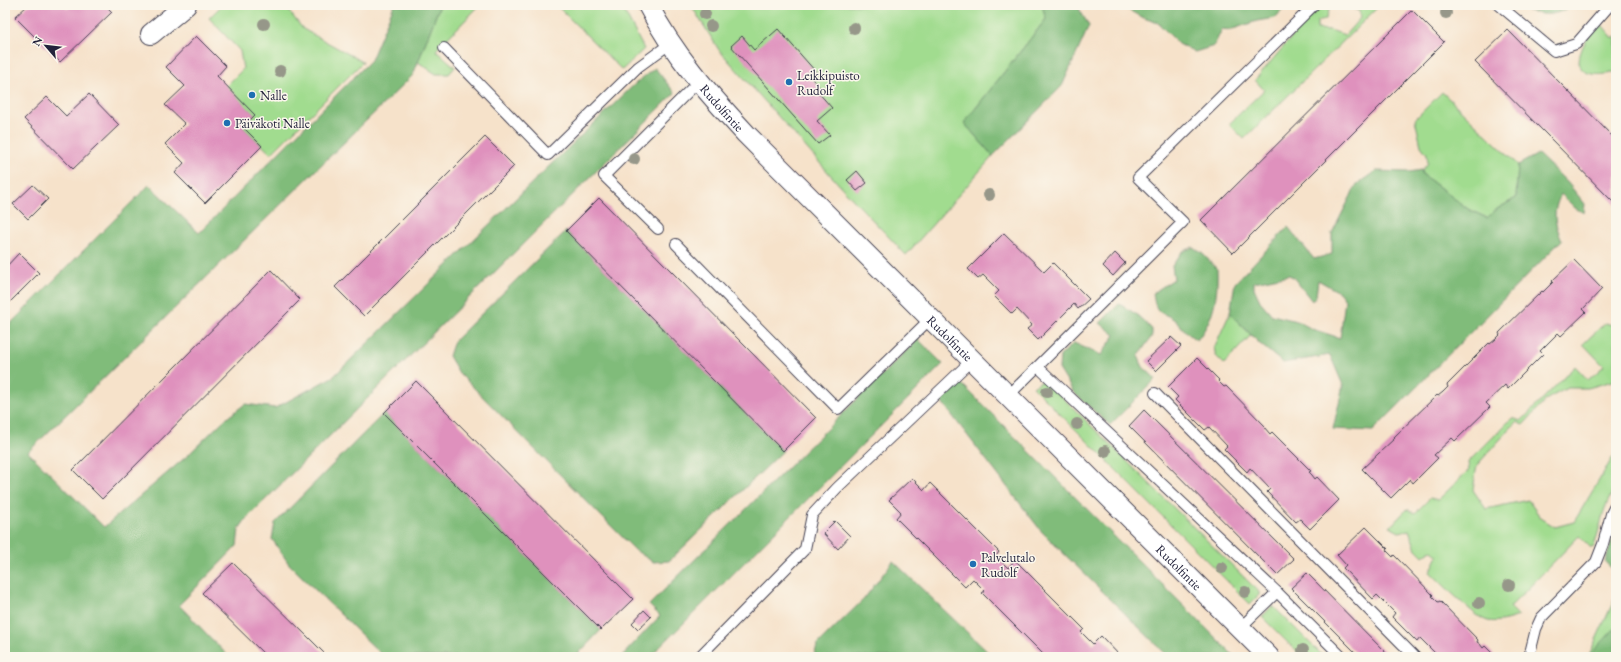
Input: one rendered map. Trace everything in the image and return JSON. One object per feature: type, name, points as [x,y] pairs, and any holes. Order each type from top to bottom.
[{"type":"street","points":[[151,34],[186,5]]},
{"type":"street","name":"Rudolfintie","points":[[648,5],[671,43],[699,81],[746,134],[1269,657]]},
{"type":"lane","points":[[1008,396],[1182,222],[1138,178],[1314,5]]},
{"type":"lane","points":[[1499,5],[1554,51],[1576,44],[1610,5]]},
{"type":"lane","points":[[444,48],[548,155],[638,66],[671,43]]},
{"type":"lane","points":[[658,229],[604,176],[699,81]]},
{"type":"lane","points":[[676,244],[838,409],[930,318]]},
{"type":"lane","points":[[698,657],[805,549],[812,515],[837,488],[972,360]]},
{"type":"lane","points":[[1038,367],[1277,592],[1342,657]]},
{"type":"lane","points":[[1155,393],[1414,657]]},
{"type":"lane","points":[[1529,657],[1536,628],[1541,618],[1596,562],[1603,544],[1611,514],[1616,504]]},
{"type":"lane","points":[[1240,628],[1277,592]]},
{"type":"green space","points":[[222,5],[284,5],[303,29],[363,62],[271,154],[243,127],[255,115],[226,86],[243,69],[240,51],[209,18]]},
{"type":"green space","points":[[394,5],[440,5],[413,75],[28,452],[104,527],[187,456],[223,421],[245,404],[275,408],[334,376],[542,173],[636,83],[655,68],[675,93],[246,519],[239,529],[237,546],[179,605],[229,657],[5,657],[5,329],[149,185],[199,233],[371,60]]},
{"type":"green space","points":[[440,5],[480,5],[436,50],[455,67],[449,74],[436,74],[418,62]]},
{"type":"green space","points":[[556,5],[621,5],[644,49],[622,70]]},
{"type":"green space","points":[[691,5],[1042,5],[1046,19],[964,123],[993,156],[906,255],[843,189],[719,50]]},
{"type":"green space","points":[[1042,5],[1077,5],[1089,26],[1062,86],[993,156],[964,123],[1046,19]]},
{"type":"green space","points":[[1120,5],[1287,5],[1275,18],[1257,21],[1230,30],[1222,29],[1214,46],[1195,52],[1179,44],[1158,23],[1141,17]]},
{"type":"green space","points":[[1323,5],[1380,5],[1244,139],[1229,124],[1264,90],[1255,80],[1302,25]],"holes":[[[1330,7],[1349,7],[1359,11],[1361,17],[1345,35],[1330,30],[1317,29],[1317,21],[1326,19]]]},
{"type":"green space","points":[[1513,5],[1582,5],[1578,9],[1572,6],[1556,13],[1542,14]]},
{"type":"green space","points":[[1602,25],[1613,38],[1616,35],[1616,72],[1609,74],[1588,73],[1583,70],[1580,65],[1579,58],[1583,45]]},
{"type":"green space","points":[[1442,92],[1518,165],[1516,198],[1497,209],[1487,218],[1468,209],[1422,174],[1422,170],[1428,163],[1427,154],[1421,146],[1415,119]]},
{"type":"green space","points":[[1538,154],[1567,182],[1585,204],[1584,213],[1575,208],[1561,194],[1556,207],[1555,217],[1557,228],[1562,240],[1373,431],[1333,429],[1343,385],[1330,355],[1283,363],[1260,344],[1230,313],[1235,283],[1288,227],[1314,259],[1332,254],[1332,233],[1357,184],[1376,171],[1409,172],[1422,170],[1422,174],[1468,209],[1487,218],[1497,209],[1516,198],[1518,165]],"holes":[[[1289,275],[1293,277],[1312,301],[1316,296],[1318,280],[1339,292],[1345,300],[1340,338],[1312,329],[1297,321],[1272,315],[1260,301],[1254,288],[1254,282]]]},
{"type":"green space","points":[[566,231],[783,451],[669,561],[653,562],[635,550],[459,373],[449,356],[454,341]]},
{"type":"green space","points":[[1193,247],[1203,254],[1217,269],[1217,289],[1214,307],[1203,332],[1197,340],[1173,319],[1159,311],[1154,301],[1153,293],[1174,279],[1172,266],[1182,252]]},
{"type":"green space","points":[[1119,304],[1136,314],[1152,329],[1152,336],[1138,356],[1143,367],[1156,379],[1110,425],[1074,393],[1059,369],[1060,356],[1074,343],[1101,355],[1115,335],[1100,323]]},
{"type":"green space","points":[[1230,313],[1251,335],[1224,364],[1216,356],[1214,348]]},
{"type":"green space","points":[[1605,323],[1616,326],[1616,380],[1588,388],[1567,388],[1547,399],[1523,425],[1516,422],[1477,465],[1473,490],[1486,509],[1528,500],[1541,518],[1555,527],[1574,522],[1616,452],[1616,484],[1605,508],[1594,547],[1591,548],[1579,536],[1510,607],[1519,616],[1500,621],[1488,621],[1467,607],[1430,572],[1438,556],[1431,550],[1423,556],[1416,549],[1409,530],[1399,532],[1390,527],[1407,509],[1415,513],[1430,498],[1438,500],[1469,470],[1468,462],[1512,418],[1521,421],[1575,366],[1588,380],[1604,366],[1583,344]]},
{"type":"green space","points":[[918,339],[943,364],[650,657],[621,657],[660,616],[649,605]]},
{"type":"green space","points":[[1042,381],[1050,385],[1259,592],[1259,595],[1250,604],[1033,387]]},
{"type":"green space","points":[[960,382],[1235,657],[1169,657],[1042,532],[941,401]]},
{"type":"green space","points":[[384,413],[601,630],[575,657],[384,657],[289,564],[272,539],[275,523]]},
{"type":"green space","points":[[1616,529],[1616,572],[1605,562]]},
{"type":"green space","points":[[893,561],[993,657],[814,657],[817,645],[864,599]]},
{"type":"green space","points":[[1616,596],[1616,657],[1588,657]]},
{"type":"green space","points":[[1272,606],[1324,657],[1302,657],[1262,617]]},
{"type":"green space","points":[[1616,627],[1616,657],[1588,657]]},
{"type":"building","points":[[28,5],[64,5],[67,9],[71,5],[105,5],[112,12],[60,62],[15,17]]},
{"type":"building","points":[[1430,5],[1438,5],[1434,9]]},
{"type":"building","points":[[1412,10],[1444,42],[1233,253],[1201,220]]},
{"type":"building","name":"Leikkipuisto Rudolf","points":[[778,29],[816,72],[810,76],[820,88],[817,91],[832,108],[817,121],[830,135],[818,144],[731,46],[742,36],[754,50]]},
{"type":"building","points":[[1508,30],[1616,140],[1616,205],[1475,62]]},
{"type":"building","points":[[196,36],[226,66],[217,76],[255,115],[243,127],[262,146],[205,203],[175,173],[184,163],[165,144],[185,124],[165,105],[185,86],[166,67]]},
{"type":"building","points":[[89,94],[119,125],[73,169],[24,119],[47,97],[66,116]]},
{"type":"building","points":[[485,137],[514,166],[364,316],[335,287]]},
{"type":"building","points":[[857,171],[867,183],[857,191],[847,180]]},
{"type":"building","points":[[33,185],[48,199],[28,219],[13,204]]},
{"type":"building","points":[[599,198],[816,418],[783,451],[566,231]]},
{"type":"building","points":[[1004,233],[1044,272],[1053,263],[1089,299],[1078,309],[1074,304],[1038,340],[1027,329],[1032,325],[1017,309],[1012,314],[994,296],[999,291],[983,275],[978,279],[968,269]]},
{"type":"building","points":[[19,253],[39,273],[5,307],[5,268]]},
{"type":"building","points":[[1115,253],[1125,263],[1113,276],[1103,266]]},
{"type":"building","points":[[1574,260],[1602,289],[1583,309],[1586,312],[1561,336],[1558,333],[1540,351],[1543,354],[1508,389],[1505,385],[1486,403],[1490,407],[1455,441],[1452,438],[1434,455],[1438,458],[1413,483],[1410,479],[1391,498],[1362,469],[1437,395],[1438,396],[1443,392],[1448,387],[1447,385],[1489,343],[1490,344],[1496,339],[1500,335],[1499,333],[1542,291],[1543,292]]},
{"type":"building","points":[[271,270],[300,300],[102,499],[73,470]]},
{"type":"building","points":[[1171,337],[1181,346],[1156,371],[1146,361]]},
{"type":"building","points":[[1197,358],[1224,387],[1226,386],[1265,426],[1264,427],[1270,434],[1272,432],[1311,471],[1309,472],[1315,479],[1317,477],[1339,500],[1310,529],[1300,519],[1296,522],[1267,492],[1270,489],[1250,468],[1247,472],[1224,449],[1227,446],[1209,427],[1205,430],[1175,400],[1178,397],[1168,387]]},
{"type":"building","points":[[416,381],[633,599],[601,630],[384,413]]},
{"type":"building","points":[[1144,410],[1294,559],[1277,575],[1129,426]]},
{"type":"building","name":"Palvelutalo Rudolf","points":[[912,478],[924,490],[930,483],[999,552],[996,556],[1008,568],[1015,560],[1084,629],[1081,632],[1093,644],[1101,636],[1121,657],[1061,657],[1059,655],[1056,657],[1046,657],[982,593],[985,591],[973,579],[965,587],[896,518],[901,512],[889,500]]},
{"type":"building","points":[[835,521],[850,536],[838,549],[823,533]]},
{"type":"building","points":[[1366,527],[1388,549],[1386,550],[1393,557],[1394,555],[1433,595],[1432,596],[1438,602],[1440,601],[1478,640],[1477,642],[1483,648],[1485,646],[1496,657],[1439,657],[1420,638],[1417,642],[1392,617],[1395,613],[1377,595],[1373,599],[1343,568],[1346,565],[1337,555]]},
{"type":"building","points":[[233,563],[328,657],[267,657],[202,593]]},
{"type":"building","points":[[1307,573],[1390,657],[1360,657],[1291,588]]},
{"type":"building","points":[[644,610],[651,617],[638,629],[632,623]]},
{"type":"place","name":"Leikkipuisto Rudolf","points":[[789,82]]},
{"type":"place","name":"Nalle","points":[[252,95]]},
{"type":"place","name":"Päiväkoti Nalle","points":[[227,123]]},
{"type":"place","name":"Palvelutalo Rudolf","points":[[973,564]]}]
